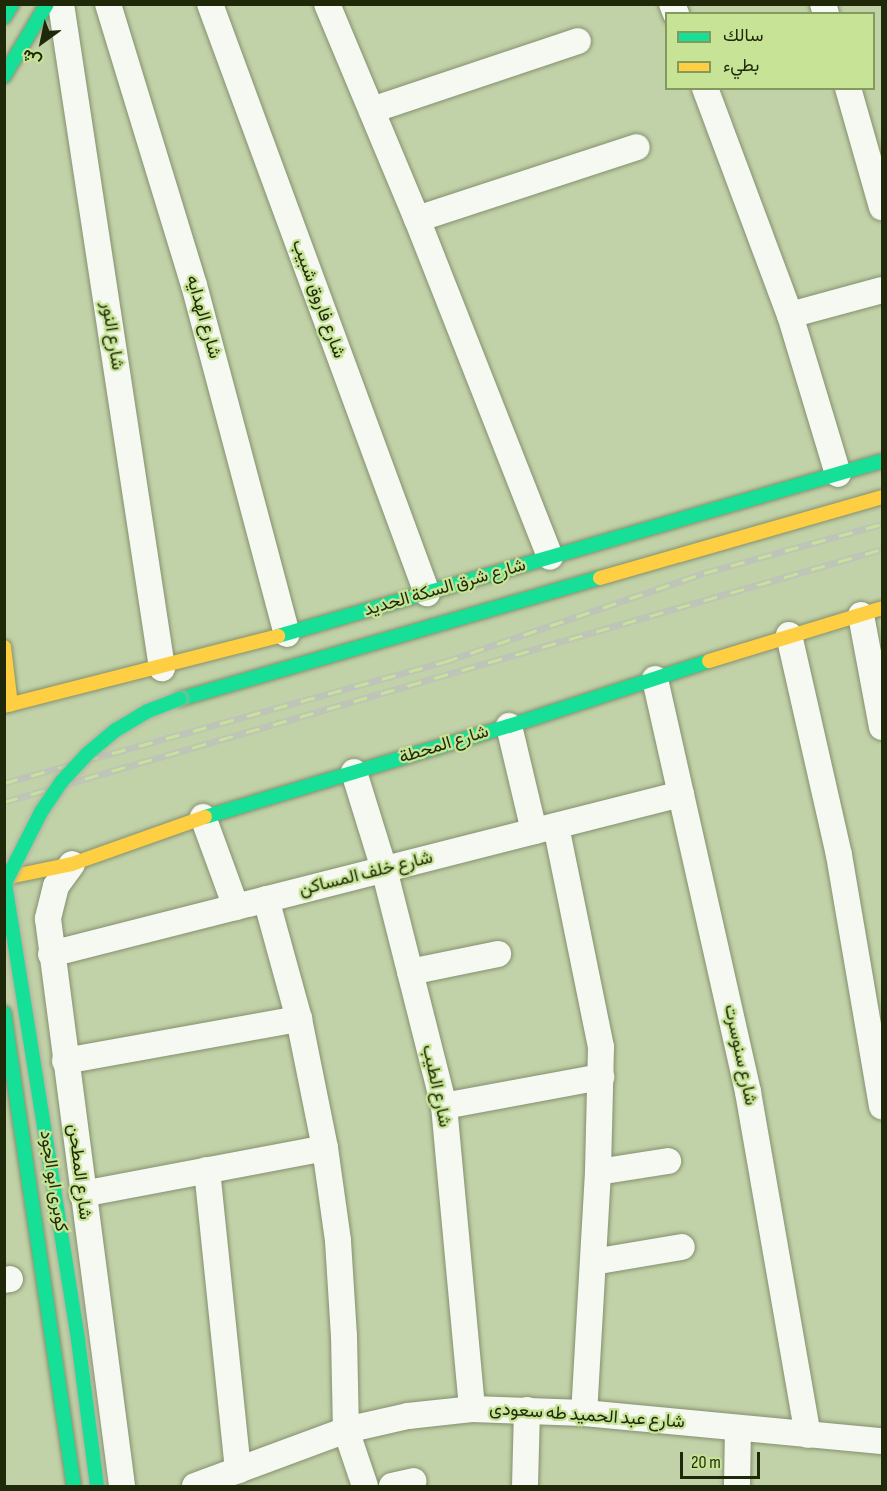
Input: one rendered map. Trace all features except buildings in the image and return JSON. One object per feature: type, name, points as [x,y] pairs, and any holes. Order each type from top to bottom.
[{"type":"main road","points":[[4,17],[12,4]]},
{"type":"main road","points":[[4,76],[47,4]]},
{"type":"main road","name":"شارع شرق السكة الحديد","points":[[8,705],[162,668],[287,634],[882,461]]},
{"type":"main road","points":[[5,879],[41,812],[62,781],[116,730],[148,711],[180,699],[882,497]]},
{"type":"main road","name":"شارع المحطة","points":[[5,879],[72,864],[203,817],[509,726],[789,635],[872,612]]},
{"type":"main road","points":[[4,647],[8,705]]},
{"type":"main road","name":"كوبرى ابو الجود","points":[[5,879],[78,1340],[97,1486]]},
{"type":"main road","name":"كوبرى ابو الجود","points":[[4,1013],[74,1486]]},
{"type":"street","name":"شارع النور","points":[[61,4],[162,668]]},
{"type":"street","name":"شارع الهدايه","points":[[108,4],[198,297],[287,634]]},
{"type":"street","name":"شارع فاروق شبيب","points":[[210,4],[427,593]]},
{"type":"street","points":[[333,6],[372,110],[550,557]]},
{"type":"street","points":[[372,110],[578,41]]},
{"type":"street","points":[[706,90],[790,315],[838,474]]},
{"type":"street","points":[[849,90],[882,207]]},
{"type":"street","points":[[417,219],[637,147]]},
{"type":"street","points":[[790,315],[882,290]]},
{"type":"street","points":[[872,612],[882,727]]},
{"type":"street","points":[[789,635],[839,855],[882,1106]]},
{"type":"street","name":"شارع سنوسرت","points":[[655,679],[748,1092],[808,1435]]},
{"type":"street","points":[[509,726],[545,828],[600,1047],[598,1172],[584,1413]]},
{"type":"street","name":"شارع الطيب","points":[[354,772],[384,869],[444,1106],[471,1409]]},
{"type":"street","name":"شارع خلف المساكن","points":[[51,954],[681,794]]},
{"type":"street","points":[[203,817],[236,907]]},
{"type":"street","name":"شارع المطحن","points":[[72,864],[56,886],[48,919],[82,1194],[122,1486]]},
{"type":"street","points":[[266,899],[299,1018],[325,1148],[338,1241],[344,1336],[346,1430],[365,1486]]},
{"type":"street","points":[[410,972],[498,954]]},
{"type":"street","points":[[65,1061],[299,1018]]},
{"type":"street","points":[[444,1106],[601,1077]]},
{"type":"street","points":[[82,1194],[325,1148]]},
{"type":"street","points":[[598,1172],[668,1161]]},
{"type":"street","points":[[207,1170],[237,1470]]},
{"type":"street","points":[[593,1262],[682,1247]]},
{"type":"street","name":"شارع عبد الحميد طه سعودى","points":[[195,1486],[346,1430],[408,1416],[471,1409],[584,1413],[882,1441]]},
{"type":"street","points":[[525,1486],[527,1410]]},
{"type":"street","points":[[737,1486],[738,1428]]},
{"type":"railway","points":[[4,783],[444,662],[704,573],[882,524]]},
{"type":"railway","points":[[4,802],[882,549]]},
{"type":"traffic: fast","points":[[4,17],[12,4]]},
{"type":"traffic: fast","points":[[4,76],[47,4]]},
{"type":"traffic: fast","points":[[278,636],[882,461]]},
{"type":"traffic: fast","points":[[180,699],[600,578]]},
{"type":"traffic: fast","points":[[205,817],[509,726],[709,661]]},
{"type":"traffic: fast","points":[[5,883],[41,812],[62,781],[87,754],[116,730],[148,711],[180,699]]},
{"type":"traffic: fast","points":[[4,877],[78,1340],[97,1486]]},
{"type":"traffic: fast","points":[[4,1013],[74,1486]]},
{"type":"traffic: slow","points":[[600,578],[882,497]]},
{"type":"traffic: slow","points":[[709,661],[882,608]]},
{"type":"traffic: slow","points":[[4,706],[278,636]]},
{"type":"traffic: slow","points":[[4,647],[11,705]]},
{"type":"traffic: slow","points":[[4,878],[72,864],[205,817]]}]
